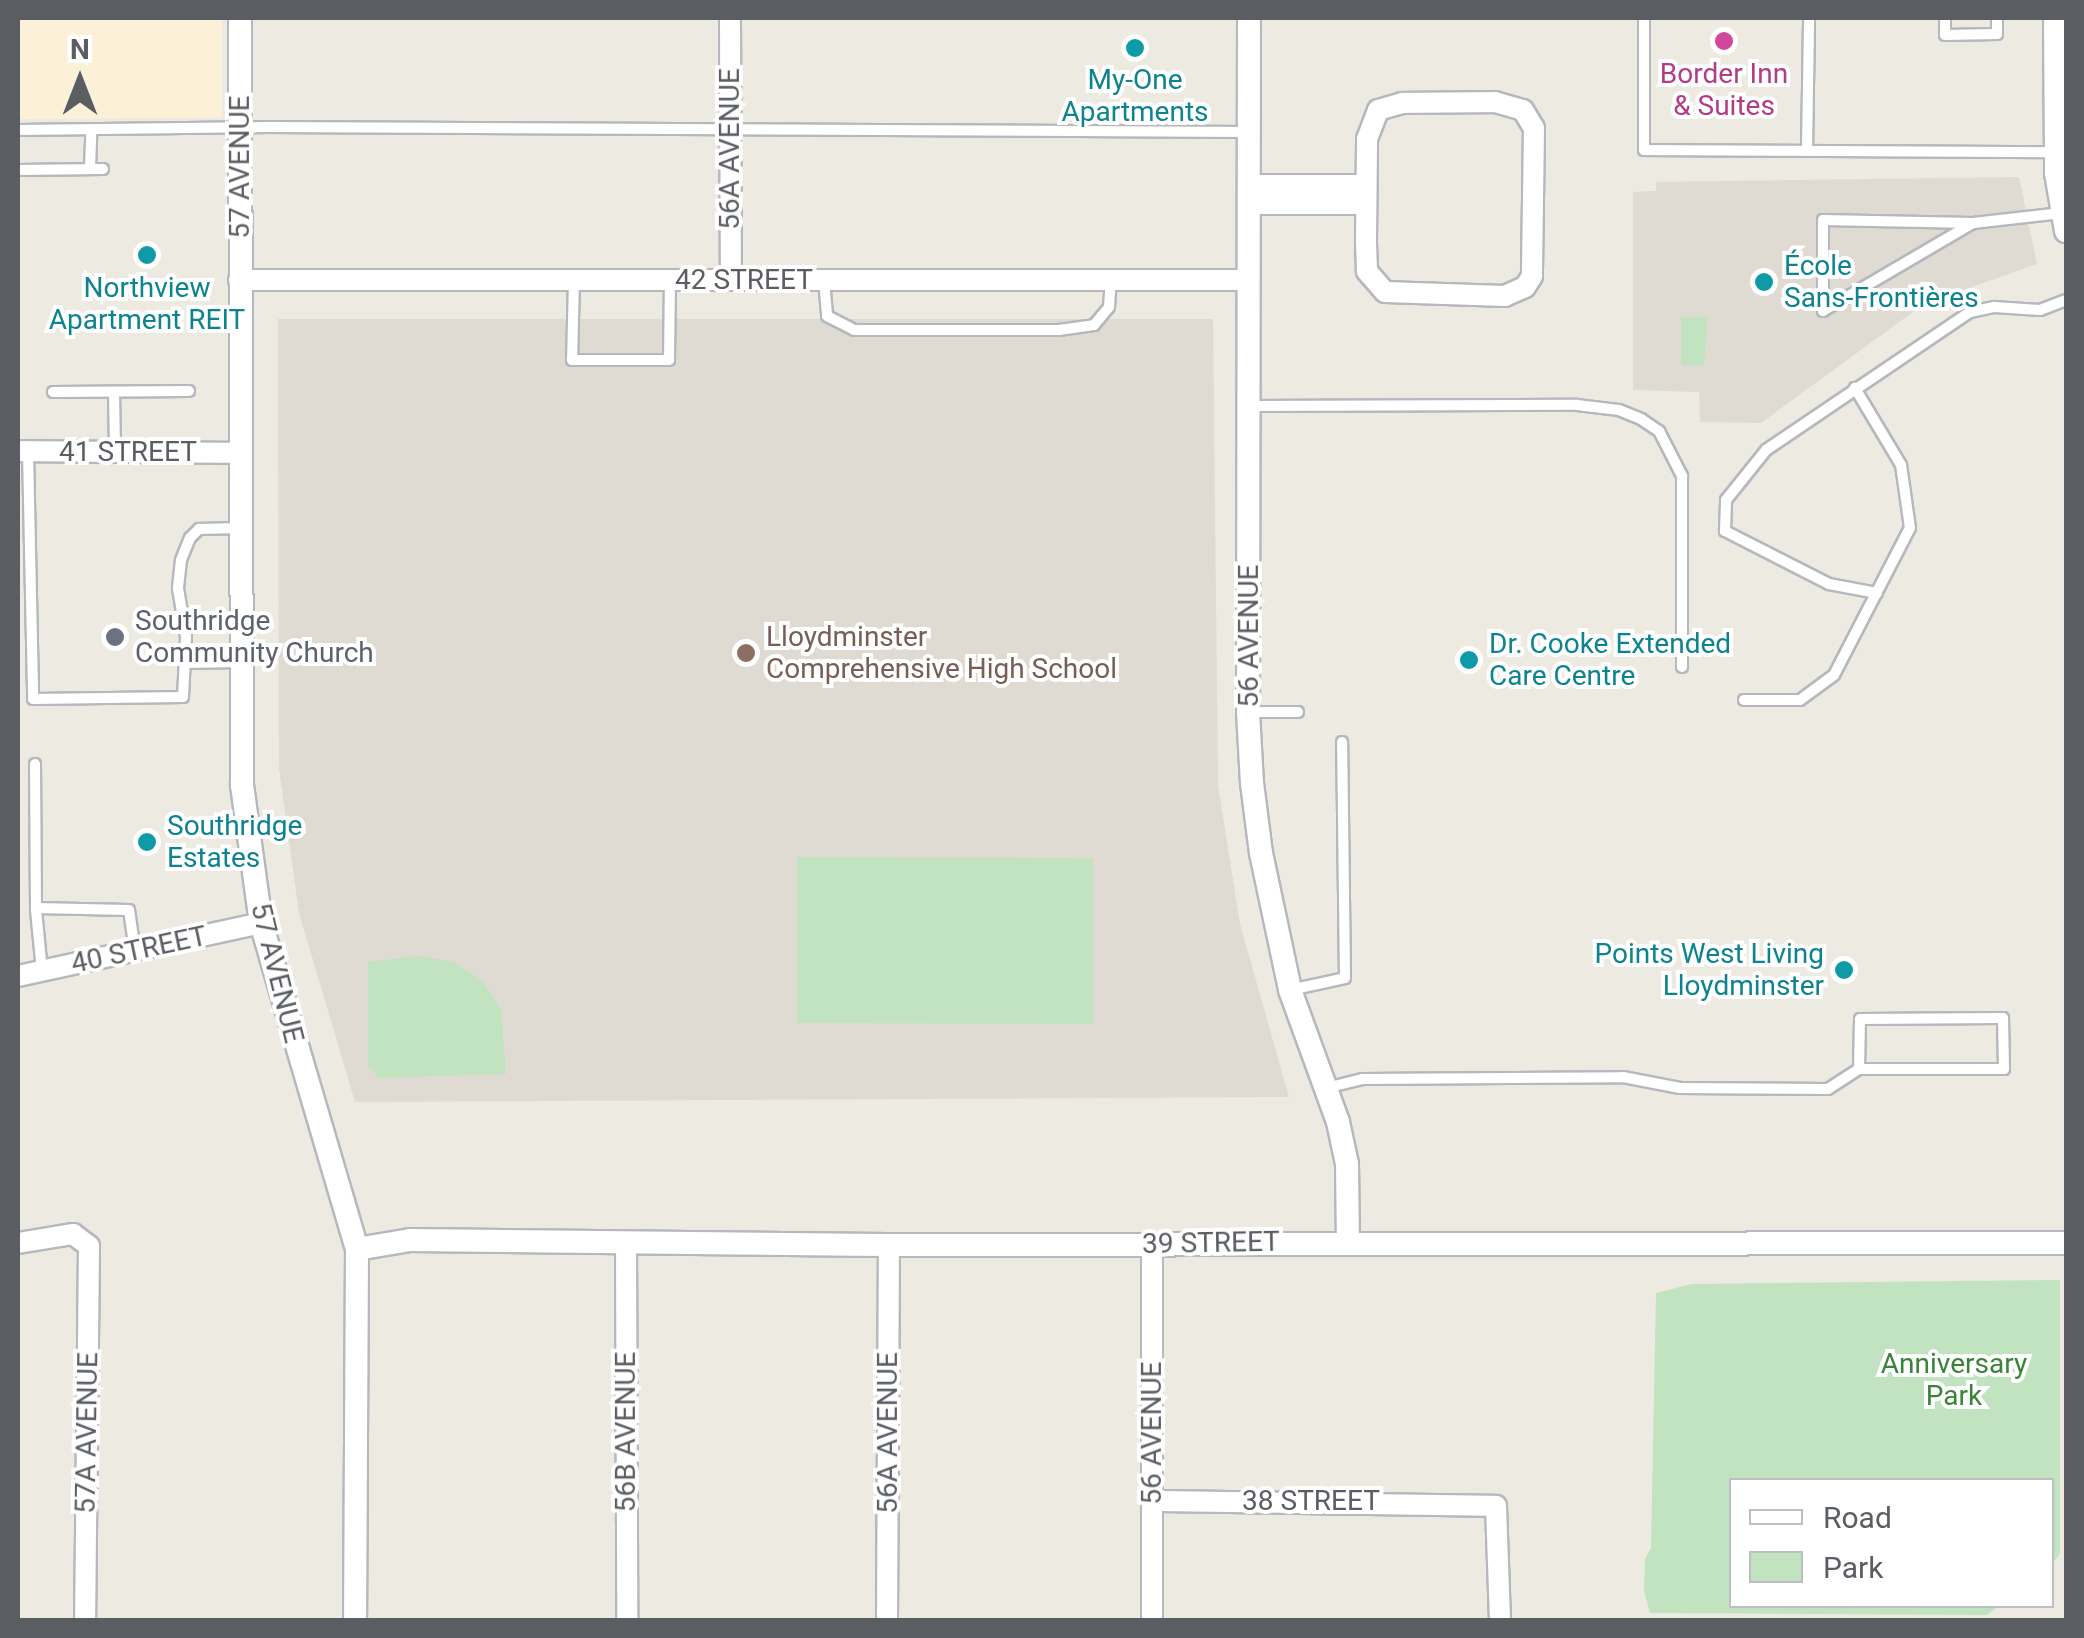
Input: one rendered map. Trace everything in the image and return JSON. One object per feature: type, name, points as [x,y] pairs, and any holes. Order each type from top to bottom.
[{"type":"street","name":"57 AVENUE","points":[[240,18],[238,662],[242,784],[261,923],[357,1248],[355,1620]]},
{"type":"street","name":"56A AVENUE","points":[[730,18],[731,280]]},
{"type":"street","name":"56 AVENUE","points":[[1249,18],[1248,712],[1262,853],[1290,990],[1326,1088],[1348,1164],[1348,1242]]},
{"type":"street","points":[[2055,18],[2055,152],[2064,222]]},
{"type":"street","points":[[1495,102],[1522,110],[1534,128],[1532,276],[1524,286],[1505,296],[1386,292],[1367,271],[1366,194],[1372,122],[1387,104],[1495,102]]},
{"type":"street","points":[[1249,194],[1366,194]]},
{"type":"street","name":"42 STREET","points":[[239,280],[1249,280]]},
{"type":"street","name":"41 STREET","points":[[22,451],[239,452]]},
{"type":"street","name":"40 STREET","points":[[18,976],[261,923]]},
{"type":"street","name":"57A AVENUE","points":[[18,1243],[73,1234],[89,1246],[85,1620]]},
{"type":"street","name":"39 STREET","points":[[357,1248],[410,1240],[626,1244],[2066,1243]]},
{"type":"street","name":"56B AVENUE","points":[[626,1244],[626,1620]]},
{"type":"street","name":"56A AVENUE","points":[[887,1620],[889,1244]]},
{"type":"street","name":"56 AVENUE","points":[[1152,1244],[1152,1620]]},
{"type":"street","name":"38 STREET","points":[[1152,1500],[1470,1502],[1496,1506],[1500,1620]]},
{"type":"lane","points":[[1644,18],[1644,150],[2055,152]]},
{"type":"lane","points":[[1807,150],[1809,18]]},
{"type":"lane","points":[[1945,18],[1945,34],[1997,34],[1997,18]]},
{"type":"lane","points":[[18,130],[1249,132]]},
{"type":"lane","points":[[18,170],[96,169],[91,131]]},
{"type":"lane","points":[[1973,223],[1823,311],[1823,220],[2064,222]]},
{"type":"lane","points":[[574,280],[572,360],[668,360],[670,280]]},
{"type":"lane","points":[[824,280],[827,316],[854,330],[1058,330],[1094,326],[1109,307],[1111,280]]},
{"type":"lane","points":[[1876,593],[1829,584],[1725,531],[1726,500],[1766,450],[1970,312],[1994,306],[2040,310],[2066,300]]},
{"type":"lane","points":[[1744,700],[1800,700],[1834,675],[1910,528],[1901,465],[1855,388]]},
{"type":"lane","points":[[52,392],[189,391]]},
{"type":"lane","points":[[114,392],[115,451]]},
{"type":"lane","points":[[1249,406],[1577,406],[1619,410],[1641,419],[1659,431],[1682,476],[1682,667]]},
{"type":"lane","points":[[22,451],[33,699],[183,697],[186,663],[178,588],[190,538],[200,529],[239,528]]},
{"type":"lane","points":[[186,663],[238,662]]},
{"type":"lane","points":[[1248,712],[1298,712]]},
{"type":"lane","points":[[1290,990],[1345,978],[1342,742]]},
{"type":"lane","points":[[35,764],[36,908],[42,971]]},
{"type":"lane","points":[[36,908],[129,910],[136,952]]},
{"type":"lane","points":[[1326,1088],[1362,1080],[1622,1077],[1680,1088],[1828,1089],[1859,1070],[2004,1069],[2003,1018],[1860,1018],[1859,1070]]},
{"type":"shaded area","points":[[18,18],[222,18],[222,118],[18,119]]},
{"type":"shaded area","points":[[2019,177],[2037,264],[1924,304],[1761,423],[1700,422],[1699,392],[1633,390],[1633,192],[1656,191],[1656,182]]},
{"type":"shaded area","name":"Lloydminster Comprehensive High School","points":[[278,319],[1213,319],[1218,785],[1240,924],[1289,1097],[355,1102],[299,913],[279,769]]},
{"type":"green space","points":[[1681,317],[1708,317],[1704,365],[1681,365]]},
{"type":"green space","points":[[797,857],[1093,858],[1093,1024],[797,1023]]},
{"type":"green space","points":[[417,956],[454,962],[483,982],[501,1009],[506,1074],[379,1078],[368,1066],[368,962]]},
{"type":"green space","name":"Anniversary Park","points":[[2060,1280],[2060,1554],[2054,1562],[2054,1478],[1729,1478],[1729,1608],[1996,1608],[1987,1615],[1650,1613],[1644,1590],[1645,1559],[1651,1548],[1656,1293],[1692,1284]]},
{"type":"place","name":"Border Inn & Suites","points":[[1724,41]]},
{"type":"place","name":"My-One Apartments","points":[[1135,48]]},
{"type":"place","name":"Northview Apartment REIT","points":[[147,255]]},
{"type":"place","name":"École Sans-Frontières","points":[[1764,282]]},
{"type":"place","name":"Southridge Community Church","points":[[115,637]]},
{"type":"place","name":"Lloydminster Comprehensive High School","points":[[746,653]]},
{"type":"place","name":"Dr. Cooke Extended Care Centre","points":[[1469,660]]},
{"type":"place","name":"Southridge Estates","points":[[147,842]]},
{"type":"place","name":"Points West Living Lloydminster","points":[[1844,970]]}]
